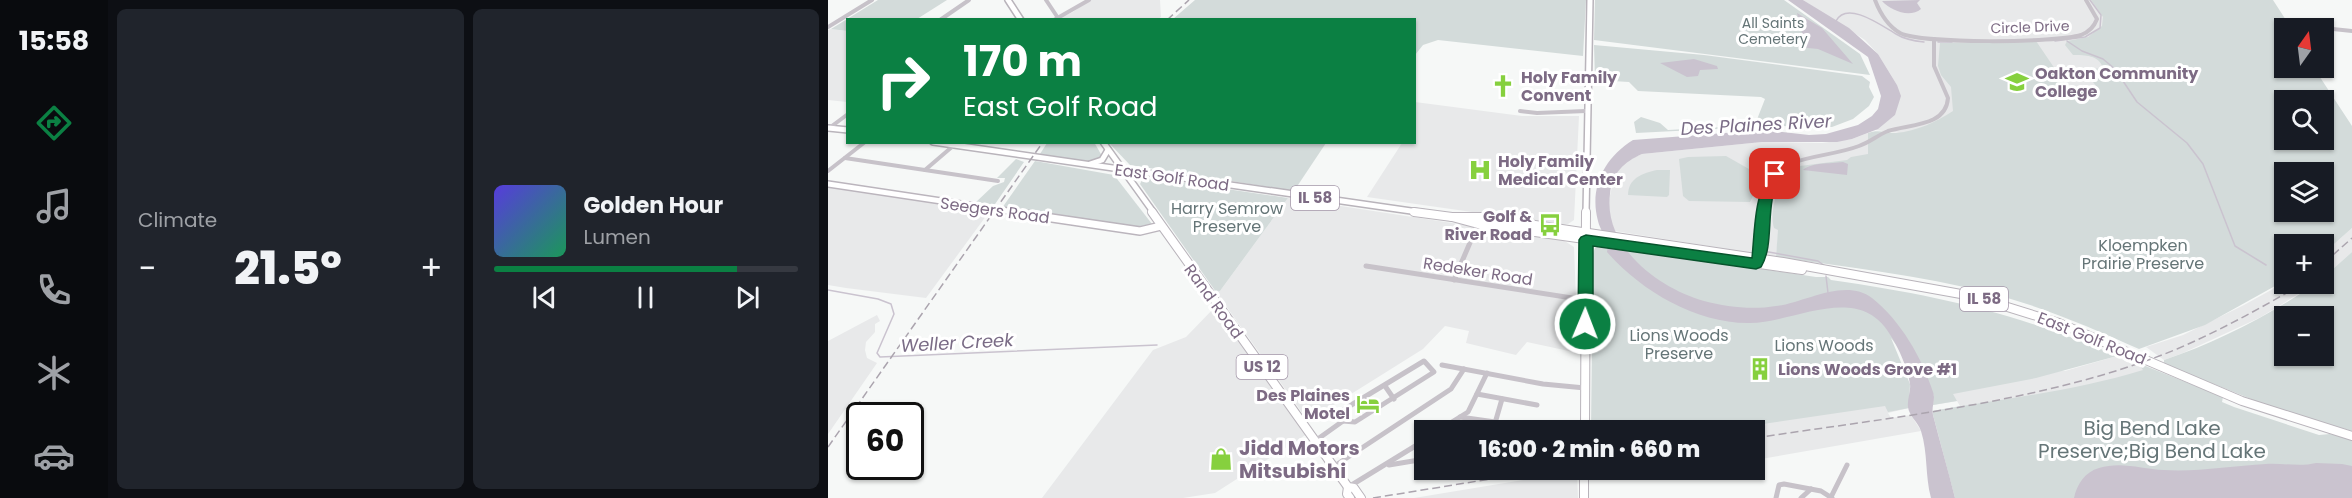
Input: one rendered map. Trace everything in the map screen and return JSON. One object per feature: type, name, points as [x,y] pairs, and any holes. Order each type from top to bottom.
[{"type":"main road","points":[[1008,0],[1020,18]]},
{"type":"main road","points":[[1585,420],[1586,111],[1590,0]]},
{"type":"main road","points":[[828,128],[846,130]]},
{"type":"main road","name":"East Golf Road","points":[[943,144],[1059,163],[1069,162],[1452,217],[1478,224],[1586,237],[1602,236],[1940,289],[2004,305],[2087,334],[2242,401],[2352,436]]},
{"type":"main road","name":"Rand Road","points":[[1104,144],[1333,467],[1348,487],[1354,488],[1361,498]]},
{"type":"main road","points":[[1087,165],[1102,160],[1108,150]]},
{"type":"main road","points":[[1136,190],[1140,180],[1152,175]]},
{"type":"main road","name":"East Golf Road","points":[[1452,217],[1482,217],[1646,249],[1756,260]]},
{"type":"main road","points":[[1584,480],[1584,498]]},
{"type":"main road","name":"Rand Road","points":[[1348,487],[1347,494],[1350,498]]},
{"type":"street","points":[[828,27],[872,0]]},
{"type":"street","points":[[943,18],[969,0]]},
{"type":"street","points":[[1046,0],[1055,18]]},
{"type":"street","points":[[1058,18],[1089,0]]},
{"type":"street","points":[[1756,260],[1767,187],[1775,174],[1784,167],[1799,161],[1851,149],[1890,130],[1929,122],[1944,112],[1948,93],[1936,73],[1934,39],[1907,36],[1893,28],[1875,0]]},
{"type":"street","name":"Circle Drive","points":[[1934,39],[2073,38],[2089,31],[2097,19],[2086,0]]},
{"type":"street","points":[[2334,29],[2352,31]]},
{"type":"street","points":[[1928,39],[1934,50]]},
{"type":"street","points":[[1520,111],[1537,113],[1586,111]]},
{"type":"street","points":[[828,128],[846,115]]},
{"type":"street","points":[[828,171],[862,144]]},
{"type":"street","points":[[925,170],[953,146]]},
{"type":"street","points":[[844,158],[998,181]]},
{"type":"street","name":"Seegers Road","points":[[828,184],[1140,231],[1161,226]]},
{"type":"street","points":[[1454,280],[1478,224]]},
{"type":"street","name":"Redeker Road","points":[[1366,266],[1586,300]]},
{"type":"street","points":[[1315,441],[1343,421],[1354,422],[1394,399],[1395,396],[1434,372],[1424,362],[1338,413],[1343,421]]},
{"type":"street","points":[[1442,365],[1585,388]]},
{"type":"street","points":[[1333,467],[1451,389],[1464,369]]},
{"type":"street","points":[[1455,420],[1468,412],[1486,373]]},
{"type":"street","points":[[1385,386],[1394,399]]},
{"type":"street","points":[[1477,394],[1537,405]]},
{"type":"street","points":[[1496,420],[1502,399]]},
{"type":"street","points":[[1460,417],[1481,420]]},
{"type":"street","points":[[1348,487],[1414,447]]},
{"type":"street","points":[[1387,465],[1414,461]]},
{"type":"street","points":[[1776,498],[1779,485],[1821,491],[1831,498],[1847,465]]},
{"type":"street","points":[[1801,498],[1811,489]]},
{"type":"shaded area","points":[[1090,0],[1160,0],[1161,17],[1060,18]]},
{"type":"shaded area","points":[[1788,0],[1803,0],[1849,28],[1878,54],[1901,96],[1895,115],[1878,129],[1837,142],[1762,142],[1642,154],[1624,165],[1613,180],[1610,213],[1615,231],[1637,262],[1652,275],[1686,295],[1704,301],[1758,308],[1787,304],[1824,293],[1850,290],[1861,292],[1872,298],[1901,329],[1917,353],[1928,379],[1934,395],[1933,415],[1955,498],[1931,498],[1923,439],[1920,428],[1908,407],[1910,387],[1907,371],[1891,336],[1874,316],[1858,310],[1841,308],[1823,309],[1750,323],[1710,318],[1690,311],[1653,292],[1636,280],[1607,252],[1607,244],[1599,225],[1596,209],[1597,186],[1601,175],[1614,156],[1633,140],[1764,130],[1809,135],[1826,134],[1858,125],[1878,109],[1881,96],[1868,57]]},
{"type":"shaded area","name":"Oakton Community College","points":[[1803,0],[2111,0],[2169,167],[1875,130],[1895,115],[1897,85],[1878,54],[1865,40]]},
{"type":"shaded area","points":[[1920,0],[1917,3],[1921,9],[1912,13],[1890,8],[1882,1]]},
{"type":"shaded area","points":[[1797,13],[1822,28],[1853,64],[1818,49],[1798,47],[1802,33]]},
{"type":"shaded area","points":[[828,30],[846,31],[846,102],[828,100]]},
{"type":"shaded area","points":[[1694,59],[1717,66],[1718,69],[1700,70],[1698,76],[1687,77],[1660,63]]},
{"type":"shaded area","name":"Holy Family Medical Center","points":[[1416,102],[1522,116],[1579,116],[1574,220],[1568,224],[1367,197],[1401,144],[1416,144]]},
{"type":"shaded area","points":[[1868,133],[1868,197],[1783,185],[1776,257],[1615,231],[1610,218],[1608,204],[1615,174],[1626,161],[1642,154],[1762,142],[1822,143],[1852,139]]},
{"type":"shaded area","points":[[1843,162],[1848,164],[1847,175],[1803,170],[1816,164]]},
{"type":"shaded area","points":[[828,186],[989,212],[926,298],[846,288],[828,285]]},
{"type":"shaded area","points":[[1288,198],[1563,240],[1574,247],[1578,353],[1527,342],[1516,355],[1466,343],[1469,331],[1445,326],[1423,349],[1308,421],[1216,292],[1220,291]]},
{"type":"shaded area","points":[[2352,228],[2352,252],[2334,268],[2334,244]]},
{"type":"shaded area","points":[[2274,287],[2274,294],[2299,294],[2279,306],[2274,306],[2274,309],[2259,318],[2164,360],[2146,347],[2183,335]]},
{"type":"shaded area","points":[[1215,307],[1307,434],[1215,493],[1183,498],[1042,498],[1153,350],[1186,337]]},
{"type":"shaded area","points":[[877,315],[880,321],[875,324],[875,332],[866,342],[865,350],[867,358],[877,363],[850,402],[846,402],[846,408],[828,434],[828,341]]},
{"type":"shaded area","points":[[1909,340],[2065,371],[2117,356],[2144,370],[2056,405],[1932,411],[1960,406],[1957,401],[1933,405],[1934,395]]},
{"type":"shaded area","points":[[1910,395],[1909,408],[1888,413],[1891,418],[1911,415],[1921,431],[1765,458],[1765,422]]},
{"type":"shaded area","points":[[2316,463],[2352,466],[2352,498],[2074,498],[2077,488],[2086,476],[2094,470],[2107,466],[2202,470],[2266,464]]},
{"type":"shaded area","points":[[1523,480],[1577,480],[1578,498],[1414,498]]},
{"type":"green space","points":[[878,0],[947,0],[919,18],[849,18]]},
{"type":"green space","points":[[1195,0],[1586,0],[1583,56],[1438,40],[1423,45],[1416,54],[1416,18],[1174,18]]},
{"type":"green space","name":"All Saints Cemetery","points":[[1595,0],[1784,0],[1860,54],[1870,75],[1594,40]]},
{"type":"green space","name":"Kloempken Prairie Preserve","points":[[2091,0],[2273,0],[2285,18],[2274,18],[2274,78],[2321,78],[2328,90],[2274,90],[2274,150],[2334,150],[2334,99],[2352,126],[2352,228],[2334,244],[2334,234],[2274,234],[2274,287],[2205,325],[2139,349],[2084,325],[1989,293],[1910,276],[1776,257],[1778,230],[1774,228],[1773,212],[1780,185],[1787,182],[1787,176],[1800,166],[1847,160],[1868,154],[1868,133],[1879,131],[1896,133],[1919,128],[1953,111],[1951,87],[1941,75],[1938,66],[1940,43],[2036,41],[2070,91],[2097,93],[2096,91],[2099,90],[2084,70],[2103,68],[2101,64],[2095,58],[2073,55],[2065,45],[2067,41],[2088,37],[2102,26],[2103,17]]},
{"type":"green space","points":[[846,20],[846,31],[831,29]]},
{"type":"green space","points":[[1594,45],[1704,55],[1862,76],[1870,82],[1869,87],[1874,97],[1869,106],[1853,119],[1832,127],[1774,126],[1636,133],[1634,122],[1641,117],[1660,123],[1668,130],[1722,127],[1731,122],[1756,122],[1765,99],[1638,91],[1629,82],[1595,80]]},
{"type":"green space","points":[[1046,144],[1095,144],[1102,156],[1091,162],[1040,154]]},
{"type":"green space","name":"Harry Semrow Preserve","points":[[1110,144],[1325,144],[1294,191],[1130,165]]},
{"type":"green space","points":[[1726,156],[1749,169],[1753,196],[1750,202],[1689,201],[1683,196],[1679,159]]},
{"type":"green space","points":[[1016,159],[1024,162],[993,207],[975,203],[993,186],[1004,182],[1005,178],[997,178]]},
{"type":"green space","name":"Harry Semrow Preserve","points":[[1035,161],[1114,175],[1152,224],[1147,229],[1002,208]]},
{"type":"green space","points":[[1657,170],[1670,170],[1667,197],[1628,195],[1633,180]]},
{"type":"green space","name":"Harry Semrow Preserve","points":[[1153,178],[1288,198],[1220,291],[1216,292],[1140,184],[1142,180]]},
{"type":"green space","name":"Lions Woods Preserve","points":[[1601,245],[1828,277],[1831,280],[1906,292],[2012,317],[2117,356],[2036,378],[1953,394],[1957,401],[1933,405],[1934,395],[1891,338],[1910,384],[1909,408],[1888,412],[1885,406],[1765,424],[1765,420],[1591,420],[1593,253],[1595,248]]},
{"type":"green space","points":[[2352,252],[2352,431],[2271,407],[2164,364],[2164,360],[2223,336],[2274,310],[2274,366],[2334,366],[2334,306],[2281,306],[2299,294],[2334,294],[2334,268]]},
{"type":"green space","name":"Big Bend Lake Preserve;Big Bend Lake","points":[[2143,365],[2223,397],[2222,402],[2234,407],[2319,435],[2330,434],[2352,439],[2352,498],[1955,498],[1932,411],[2091,384],[2143,370],[2140,366]]},
{"type":"waterway","points":[[2055,41],[2085,37],[2100,28],[2101,15],[2090,0]]},
{"type":"waterway","points":[[1836,21],[1841,15],[1856,14],[1902,37],[1924,42]]},
{"type":"waterway","points":[[2067,41],[2082,51],[2103,59],[2115,69],[2137,102],[2187,143],[2203,164],[2235,246],[2266,265]]},
{"type":"waterway","points":[[1938,42],[1952,42]]},
{"type":"waterway","points":[[1763,251],[1818,261],[1825,266]]},
{"type":"waterway","points":[[1826,276],[1828,293]]},
{"type":"waterway","name":"Weller Creek","points":[[828,290],[878,299],[891,304],[894,314],[877,353],[880,357],[1157,345]]},
{"type":"railway","points":[[1169,18],[1189,0]]},
{"type":"railway","points":[[828,447],[1042,144]]},
{"type":"railway","points":[[2334,254],[2352,238]]},
{"type":"railway","points":[[1765,437],[1969,406],[2076,382],[2177,349],[2284,294]]},
{"type":"railway","points":[[1373,498],[1484,480]]},
{"type":"place","name":"Oakton Community College","points":[[2017,82]]},
{"type":"place","name":"Holy Family Convent","points":[[1503,86]]},
{"type":"place","name":"Holy Family Medical Center","points":[[1480,170]]},
{"type":"place","name":"Golf & River Road","points":[[1550,225]]},
{"type":"place","name":"Lions Woods Grove #1","points":[[1760,369]]},
{"type":"place","name":"Des Plaines Motel","points":[[1368,404]]},
{"type":"place","name":"Jidd Motors Mitsubishi","points":[[1221,459]]},
{"type":"route","points":[[1585,324],[1586,240],[1756,264],[1759,258],[1767,187],[1775,174]]},
{"type":"water label","name":"Des Plaines River","points":[[1756,125]]},
{"type":"park label","name":"Lions Woods","points":[[1824,345]]}]
